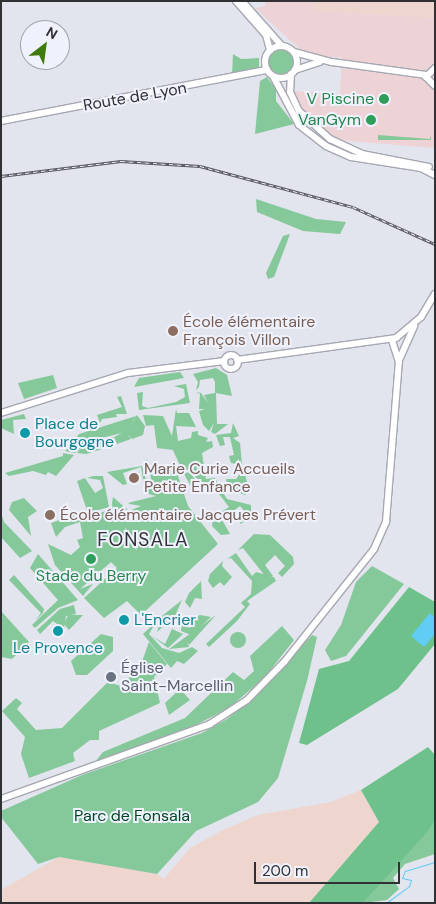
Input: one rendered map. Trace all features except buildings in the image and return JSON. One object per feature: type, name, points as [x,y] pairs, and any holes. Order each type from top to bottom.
[{"type":"street","points":[[236,1],[266,36],[270,50]]},
{"type":"street","points":[[242,1],[281,45],[294,52],[332,62],[426,74],[435,68]]},
{"type":"street","points":[[281,45],[270,50],[265,59],[267,70],[273,76],[299,125],[326,146],[358,159],[435,174]]},
{"type":"street","points":[[294,52],[290,92],[299,111],[330,140],[362,154],[435,170]]},
{"type":"street","points":[[273,76],[332,62]]},
{"type":"street","name":"Route de Lyon","points":[[1,121],[267,70]]},
{"type":"street","points":[[426,74],[435,86]]},
{"type":"street","points":[[1,799],[192,732],[239,706],[268,681],[381,536],[390,504],[399,362],[415,324],[435,294]]},
{"type":"street","points":[[1,413],[128,374],[224,361],[231,355],[238,360],[393,339],[415,324]]},
{"type":"street","points":[[393,339],[404,348]]},
{"type":"street","points":[[393,339],[399,362]]},
{"type":"street","points":[[224,361],[232,368],[238,360]]},
{"type":"shaded area","points":[[265,1],[316,1],[315,9],[322,11],[435,18],[435,148],[336,140],[306,114],[292,91],[340,94],[342,58],[305,54],[255,8],[265,6]]},
{"type":"shaded area","points":[[316,1],[435,1],[435,18],[315,10]]},
{"type":"shaded area","points":[[361,790],[379,822],[309,903],[1,903],[1,890],[59,857],[157,874],[164,879],[190,848],[223,830],[258,815],[331,802]]},
{"type":"green space","points":[[281,48],[290,52],[294,61],[290,70],[281,74],[272,70],[268,61],[272,52]]},
{"type":"green space","points":[[233,54],[241,59],[259,58],[259,67],[232,75]]},
{"type":"green space","points":[[267,77],[276,89],[276,101],[294,124],[255,134],[260,81]]},
{"type":"green space","points":[[431,134],[431,140],[378,140],[378,135],[430,139]]},
{"type":"green space","points":[[256,199],[316,219],[346,222],[340,234],[303,231],[257,212]]},
{"type":"green space","points":[[290,234],[274,277],[268,279],[266,273],[283,236]]},
{"type":"green space","points":[[216,368],[227,375],[232,396],[216,393],[217,424],[228,424],[215,434],[211,432],[214,423],[209,431],[203,425],[199,411],[205,409],[199,409],[200,394],[196,392],[201,393],[208,403],[204,395],[215,393],[215,382],[213,378],[200,380],[199,387],[196,390],[198,382],[193,374]]},
{"type":"green space","points":[[180,372],[184,378],[134,387],[139,378]]},
{"type":"green space","points":[[53,375],[57,388],[24,399],[18,383]]},
{"type":"green space","points":[[186,384],[190,403],[139,410],[137,393],[143,392],[142,406],[148,408],[176,402],[185,397],[184,389],[174,386]]},
{"type":"green space","points":[[121,396],[127,414],[116,414],[117,417],[102,419],[100,423],[97,415],[122,407],[117,397]]},
{"type":"green space","points":[[176,409],[177,413],[189,413],[196,427],[176,426],[178,441],[191,438],[192,432],[198,431],[198,435],[208,438],[206,442],[212,441],[213,447],[202,453],[206,479],[215,478],[220,487],[211,494],[192,473],[197,460],[190,470],[182,470],[173,450],[157,448],[154,425],[146,426],[143,415],[163,416],[172,436]]},
{"type":"green space","points":[[24,414],[26,419],[13,420],[14,434],[1,428],[1,420]]},
{"type":"green space","points":[[137,415],[145,426],[143,435],[132,439],[127,434],[131,439],[117,444],[114,437],[122,433],[93,440],[89,444],[113,437],[115,445],[86,454],[77,453],[81,448],[75,453],[65,451],[79,434],[136,416],[127,431]]},
{"type":"green space","points":[[233,423],[239,436],[233,438],[240,443],[242,465],[231,463],[229,456],[234,455],[230,437],[223,437],[225,445],[220,446],[216,435],[231,433]]},
{"type":"green space","points":[[63,453],[74,455],[56,476],[48,472],[46,475],[33,471],[9,476],[5,473],[63,456]]},
{"type":"green space","points":[[146,458],[152,471],[174,464],[188,506],[218,544],[141,615],[127,601],[104,618],[84,598],[117,568],[111,562],[80,589],[93,584],[83,596],[55,565],[48,544],[71,555],[80,547],[77,540],[83,538],[80,522],[65,527],[56,537],[51,523],[77,514],[80,518],[111,510],[113,497],[129,511],[141,506],[128,503],[156,496],[145,493],[141,467],[123,473],[127,484],[123,485],[107,472],[142,466],[147,483],[152,482]]},
{"type":"green space","points":[[244,469],[249,491],[245,495],[228,488],[226,479],[236,479]]},
{"type":"green space","points":[[183,472],[190,473],[203,489],[194,492]]},
{"type":"green space","points":[[103,476],[109,507],[88,513],[77,481],[85,478],[95,493],[103,488],[100,480],[87,478]]},
{"type":"green space","points":[[222,491],[227,499],[251,505],[251,514],[241,524],[238,520],[245,512],[240,506],[225,517],[221,512],[229,507],[219,494]]},
{"type":"green space","points":[[24,498],[37,511],[28,517],[31,536],[9,510],[12,502]]},
{"type":"green space","points":[[1,513],[4,522],[32,551],[20,558],[1,537]]},
{"type":"green space","points":[[213,518],[219,523],[222,520],[230,534],[221,535],[212,526]]},
{"type":"green space","points":[[254,534],[270,535],[293,557],[294,564],[282,577],[278,573],[285,566],[275,555],[265,565],[273,576],[265,576],[243,548],[238,550]]},
{"type":"green space","points":[[236,553],[252,576],[256,572],[274,577],[276,581],[247,601],[250,604],[237,621],[209,647],[206,644],[245,607],[241,603],[251,594],[252,581],[231,558],[227,559]]},
{"type":"green space","points":[[38,554],[78,600],[58,608],[35,628],[32,625],[58,600],[30,568]]},
{"type":"green space","points":[[223,561],[222,566],[232,577],[224,586],[220,582],[213,588],[208,581],[210,574]]},
{"type":"green space","points":[[372,566],[404,584],[346,656],[331,661],[325,650],[341,625],[356,582]]},
{"type":"green space","points":[[14,575],[44,609],[43,613],[36,620],[41,613],[9,580]]},
{"type":"green space","points":[[201,581],[202,599],[195,598],[190,608],[185,602],[189,593]]},
{"type":"green space","points":[[409,587],[435,602],[435,644],[398,689],[307,745],[299,743],[319,669],[349,661]]},
{"type":"green space","points":[[182,600],[175,616],[165,618],[168,622],[157,632],[162,616]]},
{"type":"green space","points":[[74,605],[76,614],[66,616],[64,629],[53,621],[40,634],[37,630],[60,609]]},
{"type":"green space","points":[[1,611],[29,642],[12,659],[1,657]]},
{"type":"green space","points":[[68,615],[83,615],[69,630],[64,624]]},
{"type":"green space","points":[[200,615],[211,617],[191,635],[181,631],[182,621],[189,628],[195,623],[191,619]]},
{"type":"green space","points":[[216,615],[189,645],[187,641],[189,647],[169,649]]},
{"type":"green space","points":[[156,622],[149,634],[162,648],[179,653],[192,647],[198,651],[184,664],[177,661],[171,668],[143,634]]},
{"type":"green space","points":[[282,626],[294,640],[265,677],[229,708],[186,730],[95,762],[103,752],[185,718],[233,672],[244,680],[254,671],[250,656]]},
{"type":"green space","points":[[172,629],[183,634],[168,648],[152,636],[165,644]]},
{"type":"green space","points":[[235,632],[241,632],[246,637],[244,646],[235,648],[230,643],[230,637]]},
{"type":"green space","points":[[101,634],[113,637],[113,651],[87,675],[76,675],[71,661]]},
{"type":"green space","name":"Parc de Fonsala","points":[[312,635],[317,637],[307,681],[278,778],[258,802],[196,831],[157,874],[59,857],[38,864],[1,817],[1,811],[82,775],[202,733],[227,719],[257,695]]},
{"type":"green space","points":[[149,642],[167,664],[154,677],[160,703],[99,731],[99,740],[90,740],[73,753],[75,761],[29,778],[21,754],[25,737],[2,711],[16,698],[22,703],[17,709],[36,730],[62,728],[108,682],[121,686],[140,667]]},
{"type":"green space","points":[[180,689],[190,700],[169,715],[165,703]]},
{"type":"green space","points":[[428,747],[435,755],[435,820],[427,832],[363,903],[309,903],[379,822],[361,790]]},
{"type":"green space","points":[[435,820],[435,854],[405,864],[393,878],[399,889],[387,900],[363,903]]},
{"type":"water","points":[[430,613],[435,617],[435,634],[424,647],[411,636]]},
{"type":"waterway","points":[[386,903],[409,886],[411,880],[402,878],[405,871],[435,862]]},
{"type":"railway","points":[[1,176],[121,161],[200,166],[353,207],[435,244]]},
{"type":"place","name":"V Piscine","points":[[384,99]]},
{"type":"place","name":"VanGym","points":[[371,120]]},
{"type":"place","name":"École élémentaire François Villon","points":[[173,331]]},
{"type":"place","name":"Place de Bourgogne","points":[[25,433]]},
{"type":"place","name":"Marie Curie Accueils Petite Enfance","points":[[134,478]]},
{"type":"place","name":"École élémentaire Jacques Prévert","points":[[50,515]]},
{"type":"place","name":"Stade du Berry","points":[[91,559]]},
{"type":"place","name":"L'Encrier","points":[[124,620]]},
{"type":"place","name":"Le Provence","points":[[58,631]]},
{"type":"place","name":"Église Saint-Marcellin","points":[[111,677]]},
{"type":"district","name":"FONSALA","points":[[143,540]]}]
